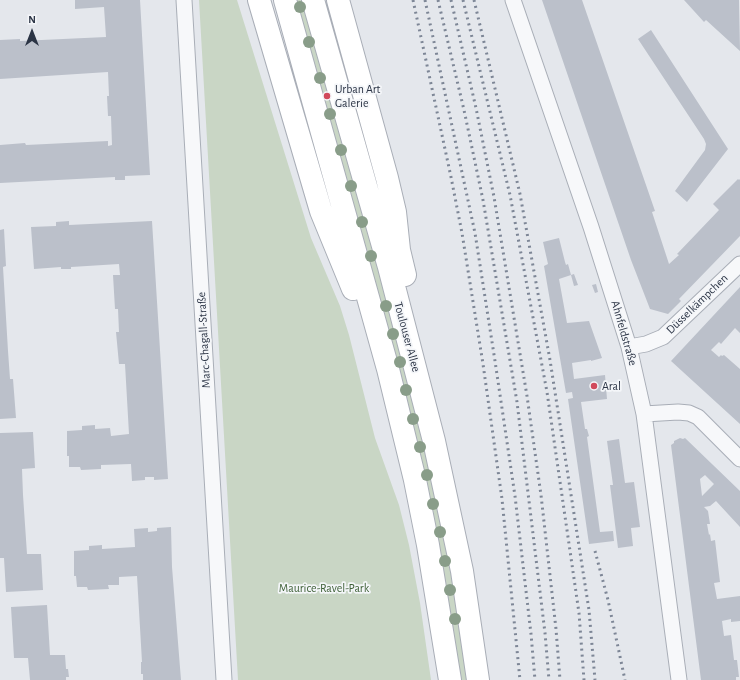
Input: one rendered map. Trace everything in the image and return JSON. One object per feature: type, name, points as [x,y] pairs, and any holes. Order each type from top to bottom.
[{"type":"main road","points":[[259,0],[321,211],[351,281],[368,337],[388,369]]},
{"type":"main road","points":[[284,0],[388,369],[415,480],[427,538],[450,680]]},
{"type":"main road","name":"Toulouser Allee","points":[[313,0],[389,267],[434,440],[462,571],[478,680]]},
{"type":"main road","points":[[338,0],[395,212],[399,250],[415,316],[412,353]]},
{"type":"street","name":"Marc-Chagall-Straße","points":[[184,0],[224,680]]},
{"type":"street","name":"Ahnfeldstraße","points":[[513,0],[591,227],[629,346],[644,414],[679,680]]},
{"type":"street","name":"Düsselkämpchen","points":[[629,346],[646,344],[663,337],[740,264]]},
{"type":"street","points":[[644,414],[678,412],[689,413],[698,417],[740,459]]},
{"type":"green space","name":"Maurice-Ravel-Park","points":[[199,0],[237,0],[311,238],[340,306],[349,335],[375,438],[399,505],[409,545],[420,603],[431,680],[238,680]]},
{"type":"green space","points":[[290,0],[306,0],[429,445],[472,680],[456,680]]},
{"type":"building","points":[[75,0],[140,0],[150,175],[125,176],[125,180],[115,180],[115,177],[0,183],[0,145],[108,141],[108,146],[112,145],[111,116],[108,116],[108,72],[0,79],[0,40],[20,39],[20,41],[106,37],[104,7],[75,9]]},
{"type":"building","points":[[542,0],[582,0],[655,211],[652,212],[669,264],[679,255],[677,254],[719,210],[713,204],[738,179],[740,179],[740,236],[679,299],[681,301],[668,314],[650,309],[631,260]]},
{"type":"building","points":[[684,0],[739,0],[740,51],[706,20],[704,22]]},
{"type":"building","points":[[651,30],[728,149],[687,202],[675,191],[705,150],[706,144],[638,39]]},
{"type":"building","points":[[69,221],[69,225],[152,221],[168,479],[154,480],[154,477],[145,477],[145,480],[132,481],[131,464],[101,465],[101,469],[81,470],[80,467],[69,467],[69,456],[67,456],[67,431],[82,430],[82,426],[95,425],[95,429],[110,428],[111,436],[129,434],[125,364],[119,364],[116,332],[119,332],[118,309],[115,309],[113,275],[120,275],[119,264],[71,267],[71,269],[61,269],[61,267],[34,269],[31,227],[56,226],[56,222]]},
{"type":"building","points":[[4,229],[6,266],[3,267],[8,351],[10,379],[13,379],[16,418],[0,419],[0,230]]},
{"type":"building","points":[[559,238],[565,262],[566,265],[568,264],[571,275],[559,279],[567,323],[589,321],[602,358],[572,363],[574,379],[605,375],[607,399],[581,402],[585,429],[587,429],[589,436],[587,437],[600,532],[613,531],[614,541],[589,544],[568,399],[573,398],[572,392],[566,393],[544,266],[548,264],[543,242]]},
{"type":"building","points":[[574,274],[578,285],[574,286],[571,275]]},
{"type":"building","points":[[596,284],[598,292],[595,293],[592,285]]},
{"type":"building","points":[[740,287],[740,333],[735,328],[721,344],[719,342],[711,350],[719,357],[724,355],[740,369],[740,424],[671,361]]},
{"type":"building","points":[[33,432],[35,468],[22,469],[23,495],[27,554],[41,554],[43,590],[6,592],[4,558],[0,558],[0,433]]},
{"type":"building","points":[[680,438],[685,438],[740,491],[740,527],[716,501],[710,506],[704,507],[708,511],[710,524],[707,524],[711,541],[715,540],[720,582],[714,583],[717,599],[740,596],[740,621],[731,622],[731,619],[722,621],[724,636],[731,635],[734,660],[737,660],[739,677],[736,677],[736,680],[701,680],[671,445],[674,441]],"holes":[[[705,475],[714,484],[702,496],[700,479]]]},
{"type":"building","points":[[619,439],[625,483],[634,482],[640,527],[631,528],[633,546],[618,548],[610,485],[613,485],[607,441]]},
{"type":"building","points":[[171,527],[172,567],[181,680],[143,680],[143,674],[141,674],[142,662],[137,576],[119,577],[119,585],[108,585],[109,589],[88,590],[87,587],[77,587],[76,576],[74,576],[74,551],[89,550],[89,546],[102,545],[102,549],[135,547],[134,529],[148,528],[148,532],[157,531],[157,528]]},
{"type":"building","points":[[47,605],[50,655],[65,655],[66,669],[68,669],[69,677],[66,677],[66,680],[30,680],[28,658],[14,658],[11,607]]},
{"type":"railway","points":[[413,0],[462,233],[483,364],[502,499],[520,680]]},
{"type":"railway","points":[[425,0],[475,233],[515,496],[535,680]]},
{"type":"railway","points":[[438,0],[464,110],[483,200],[517,402],[545,633],[549,680]]},
{"type":"railway","points":[[451,0],[476,108],[494,197],[527,396],[541,495],[556,629],[560,680]]},
{"type":"railway","points":[[463,0],[510,195],[547,392],[579,613],[584,680]]},
{"type":"railway","points":[[474,0],[520,194],[550,360],[589,610],[595,680]]},
{"type":"railway","points":[[595,551],[608,600],[625,680]]},
{"type":"place","name":"Urban Art Galerie","points":[[327,96]]},
{"type":"place","name":"Aral","points":[[594,386]]}]
